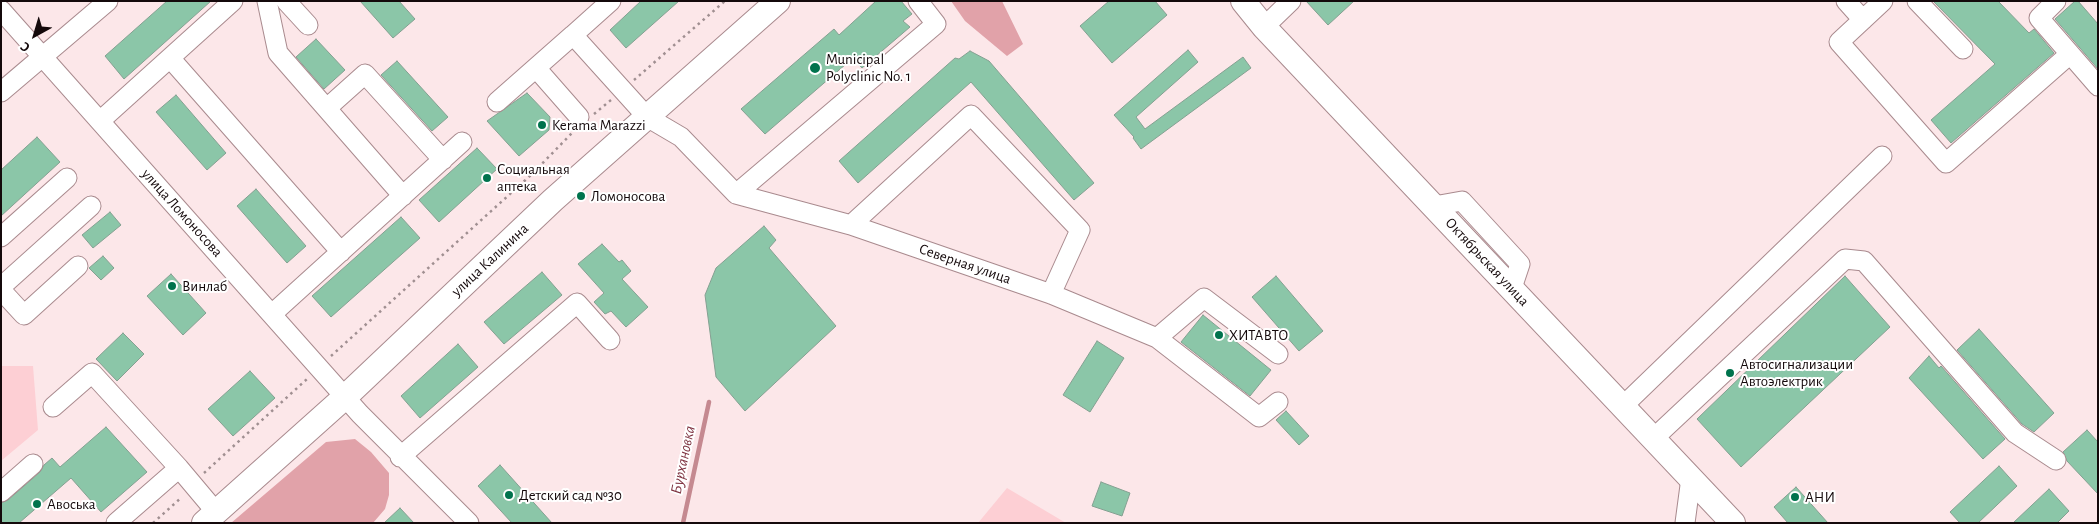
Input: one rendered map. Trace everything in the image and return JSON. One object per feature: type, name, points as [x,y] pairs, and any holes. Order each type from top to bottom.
[{"type":"main road","name":"улица Калинина","points":[[210,517],[345,397],[549,204],[778,1]]},
{"type":"main road","name":"Октябрьская улица","points":[[1243,1],[1264,26],[1733,523]]},
{"type":"street","points":[[1,92],[108,1]]},
{"type":"street","points":[[100,121],[233,1]]},
{"type":"street","points":[[267,1],[278,53],[403,196]]},
{"type":"street","points":[[286,1],[308,26]]},
{"type":"street","points":[[497,102],[611,1]]},
{"type":"street","points":[[573,35],[647,116],[682,138],[736,194],[936,24],[918,1]]},
{"type":"street","points":[[1264,26],[1292,1]]},
{"type":"street","points":[[1846,1],[1863,20]]},
{"type":"street","points":[[1883,1],[1839,42],[1946,163],[2070,54]]},
{"type":"street","points":[[1917,1],[1963,50]]},
{"type":"street","points":[[2056,1],[2038,18],[2098,86]]},
{"type":"street","name":"улица Ломоносова","points":[[1,10],[345,397],[460,520]]},
{"type":"street","points":[[170,58],[341,252]]},
{"type":"street","points":[[536,68],[581,122]]},
{"type":"street","points":[[327,108],[365,74],[443,160]]},
{"type":"street","points":[[850,225],[971,115],[1080,230],[1052,294]]},
{"type":"street","points":[[272,314],[462,142]]},
{"type":"street","points":[[1623,406],[1882,156]]},
{"type":"street","points":[[1,237],[67,178]]},
{"type":"street","name":"Северная улица","points":[[736,194],[850,225],[1052,294],[1157,338],[1259,417],[1278,402]]},
{"type":"street","points":[[78,266],[24,315],[1,288],[91,206]]},
{"type":"street","points":[[1654,438],[1845,259],[1864,261],[2015,433],[2056,460]]},
{"type":"street","points":[[1157,338],[1204,298],[1278,354]]},
{"type":"street","points":[[400,457],[577,303],[610,340]]},
{"type":"street","points":[[54,407],[92,373],[194,486],[210,517]]},
{"type":"street","points":[[1,492],[33,464]]},
{"type":"street","points":[[116,523],[178,468]]},
{"type":"street","points":[[1686,523],[1691,478]]},
{"type":"path","points":[[153,523],[531,174],[581,122],[623,90],[725,1]]},
{"type":"shaded area","points":[[951,1],[1002,1],[1023,44],[1007,56],[965,21]]},
{"type":"shaded area","points":[[1,366],[33,366],[38,430],[1,461]]},
{"type":"shaded area","points":[[355,439],[371,452],[389,473],[389,495],[385,509],[373,523],[231,523],[326,442]]},
{"type":"shaded area","points":[[1007,488],[1066,523],[978,523]]},
{"type":"building","points":[[167,1],[211,1],[124,79],[105,56]]},
{"type":"building","points":[[360,1],[399,1],[415,19],[393,38]]},
{"type":"building","points":[[641,1],[679,1],[626,48],[610,30]]},
{"type":"building","name":"Municipal Polyclinic No. 1","points":[[876,1],[901,1],[912,14],[903,21],[910,27],[862,68],[853,58],[765,134],[741,109],[834,29],[839,35]]},
{"type":"building","points":[[1109,1],[1155,1],[1167,15],[1112,63],[1080,26]]},
{"type":"building","points":[[1306,1],[1354,1],[1328,25]]},
{"type":"building","points":[[1933,1],[1998,1],[2029,33],[2034,29],[2054,53],[1951,143],[1931,120],[1995,64]]},
{"type":"building","points":[[2075,1],[2078,1],[2098,24],[2098,69],[2055,19]]},
{"type":"building","points":[[316,39],[345,70],[324,89],[296,57]]},
{"type":"building","points":[[1188,50],[1198,62],[1136,117],[1145,129],[1243,57],[1251,68],[1141,149],[1134,137],[1114,115]]},
{"type":"building","points":[[970,51],[989,61],[1094,183],[1074,200],[971,82],[858,183],[839,161],[955,58],[959,59]]},
{"type":"building","points":[[397,61],[448,117],[432,131],[381,75]]},
{"type":"building","points":[[527,93],[550,117],[549,130],[519,156],[487,121]]},
{"type":"building","points":[[176,95],[226,153],[207,170],[156,112]]},
{"type":"building","points":[[37,137],[60,162],[1,216],[1,170]]},
{"type":"building","points":[[477,148],[497,169],[439,222],[419,200]]},
{"type":"building","points":[[256,189],[306,246],[287,263],[237,206]]},
{"type":"building","points":[[110,212],[121,225],[93,248],[82,235]]},
{"type":"building","points":[[401,217],[420,238],[331,317],[312,296]]},
{"type":"building","points":[[764,226],[776,240],[769,248],[836,326],[745,411],[716,377],[705,295],[716,268]]},
{"type":"building","points":[[602,244],[619,262],[622,260],[631,271],[622,279],[648,307],[626,327],[611,311],[605,314],[594,302],[604,293],[578,264]]},
{"type":"building","points":[[103,256],[114,268],[101,280],[89,268]]},
{"type":"building","points":[[542,272],[562,295],[504,344],[484,322]]},
{"type":"building","points":[[171,274],[206,313],[183,335],[147,296]]},
{"type":"building","points":[[1276,276],[1323,331],[1299,351],[1252,297]]},
{"type":"building","points":[[1845,276],[1890,327],[1741,467],[1697,419]]},
{"type":"building","points":[[1203,315],[1271,370],[1250,396],[1181,342]]},
{"type":"building","points":[[1979,329],[2054,413],[2034,432],[2022,424],[1957,350]]},
{"type":"building","points":[[123,333],[144,354],[117,381],[96,359]]},
{"type":"building","points":[[1097,341],[1124,358],[1090,412],[1063,395]]},
{"type":"building","points":[[458,344],[478,367],[420,418],[401,396]]},
{"type":"building","points":[[1929,356],[1939,368],[1941,366],[2005,439],[1983,459],[1909,378]]},
{"type":"building","points":[[250,371],[275,398],[233,436],[208,409]]},
{"type":"building","points":[[1286,411],[1309,436],[1299,445],[1276,420]]},
{"type":"building","points":[[106,427],[147,472],[101,512],[71,478],[19,523],[1,523],[1,503],[8,500],[40,472],[44,465],[52,458],[60,467]]},
{"type":"building","points":[[2087,430],[2098,442],[2098,494],[2067,461],[2063,452]]},
{"type":"building","points":[[500,465],[552,523],[512,523],[478,486]]},
{"type":"building","points":[[1999,466],[2017,486],[1978,523],[1960,523],[1950,512]]},
{"type":"building","points":[[1101,482],[1130,493],[1122,516],[1092,506]]},
{"type":"building","name":"АНИ","points":[[1796,487],[1828,523],[1788,523],[1774,507]]},
{"type":"building","points":[[2049,489],[2069,511],[2057,523],[2013,523]]},
{"type":"building","points":[[400,508],[414,523],[384,523]]},
{"type":"waterway","name":"Бурхановка","points":[[683,523],[709,402]]},
{"type":"place","name":"Municipal Polyclinic No. 1","points":[[815,68]]},
{"type":"place","name":"Kerama Marazzi","points":[[542,125]]},
{"type":"place","name":"Социальная аптека","points":[[487,178]]},
{"type":"place","name":"Ломоносова","points":[[581,196]]},
{"type":"place","name":"Винлаб","points":[[172,286]]},
{"type":"place","name":"ХИТАВТО","points":[[1219,335]]},
{"type":"place","name":"Автосигнализации Автоэлектрик","points":[[1730,373]]},
{"type":"place","name":"Детский сад №30","points":[[509,495]]},
{"type":"place","name":"АНИ","points":[[1795,497]]},
{"type":"place","name":"Авоська","points":[[37,504]]}]
